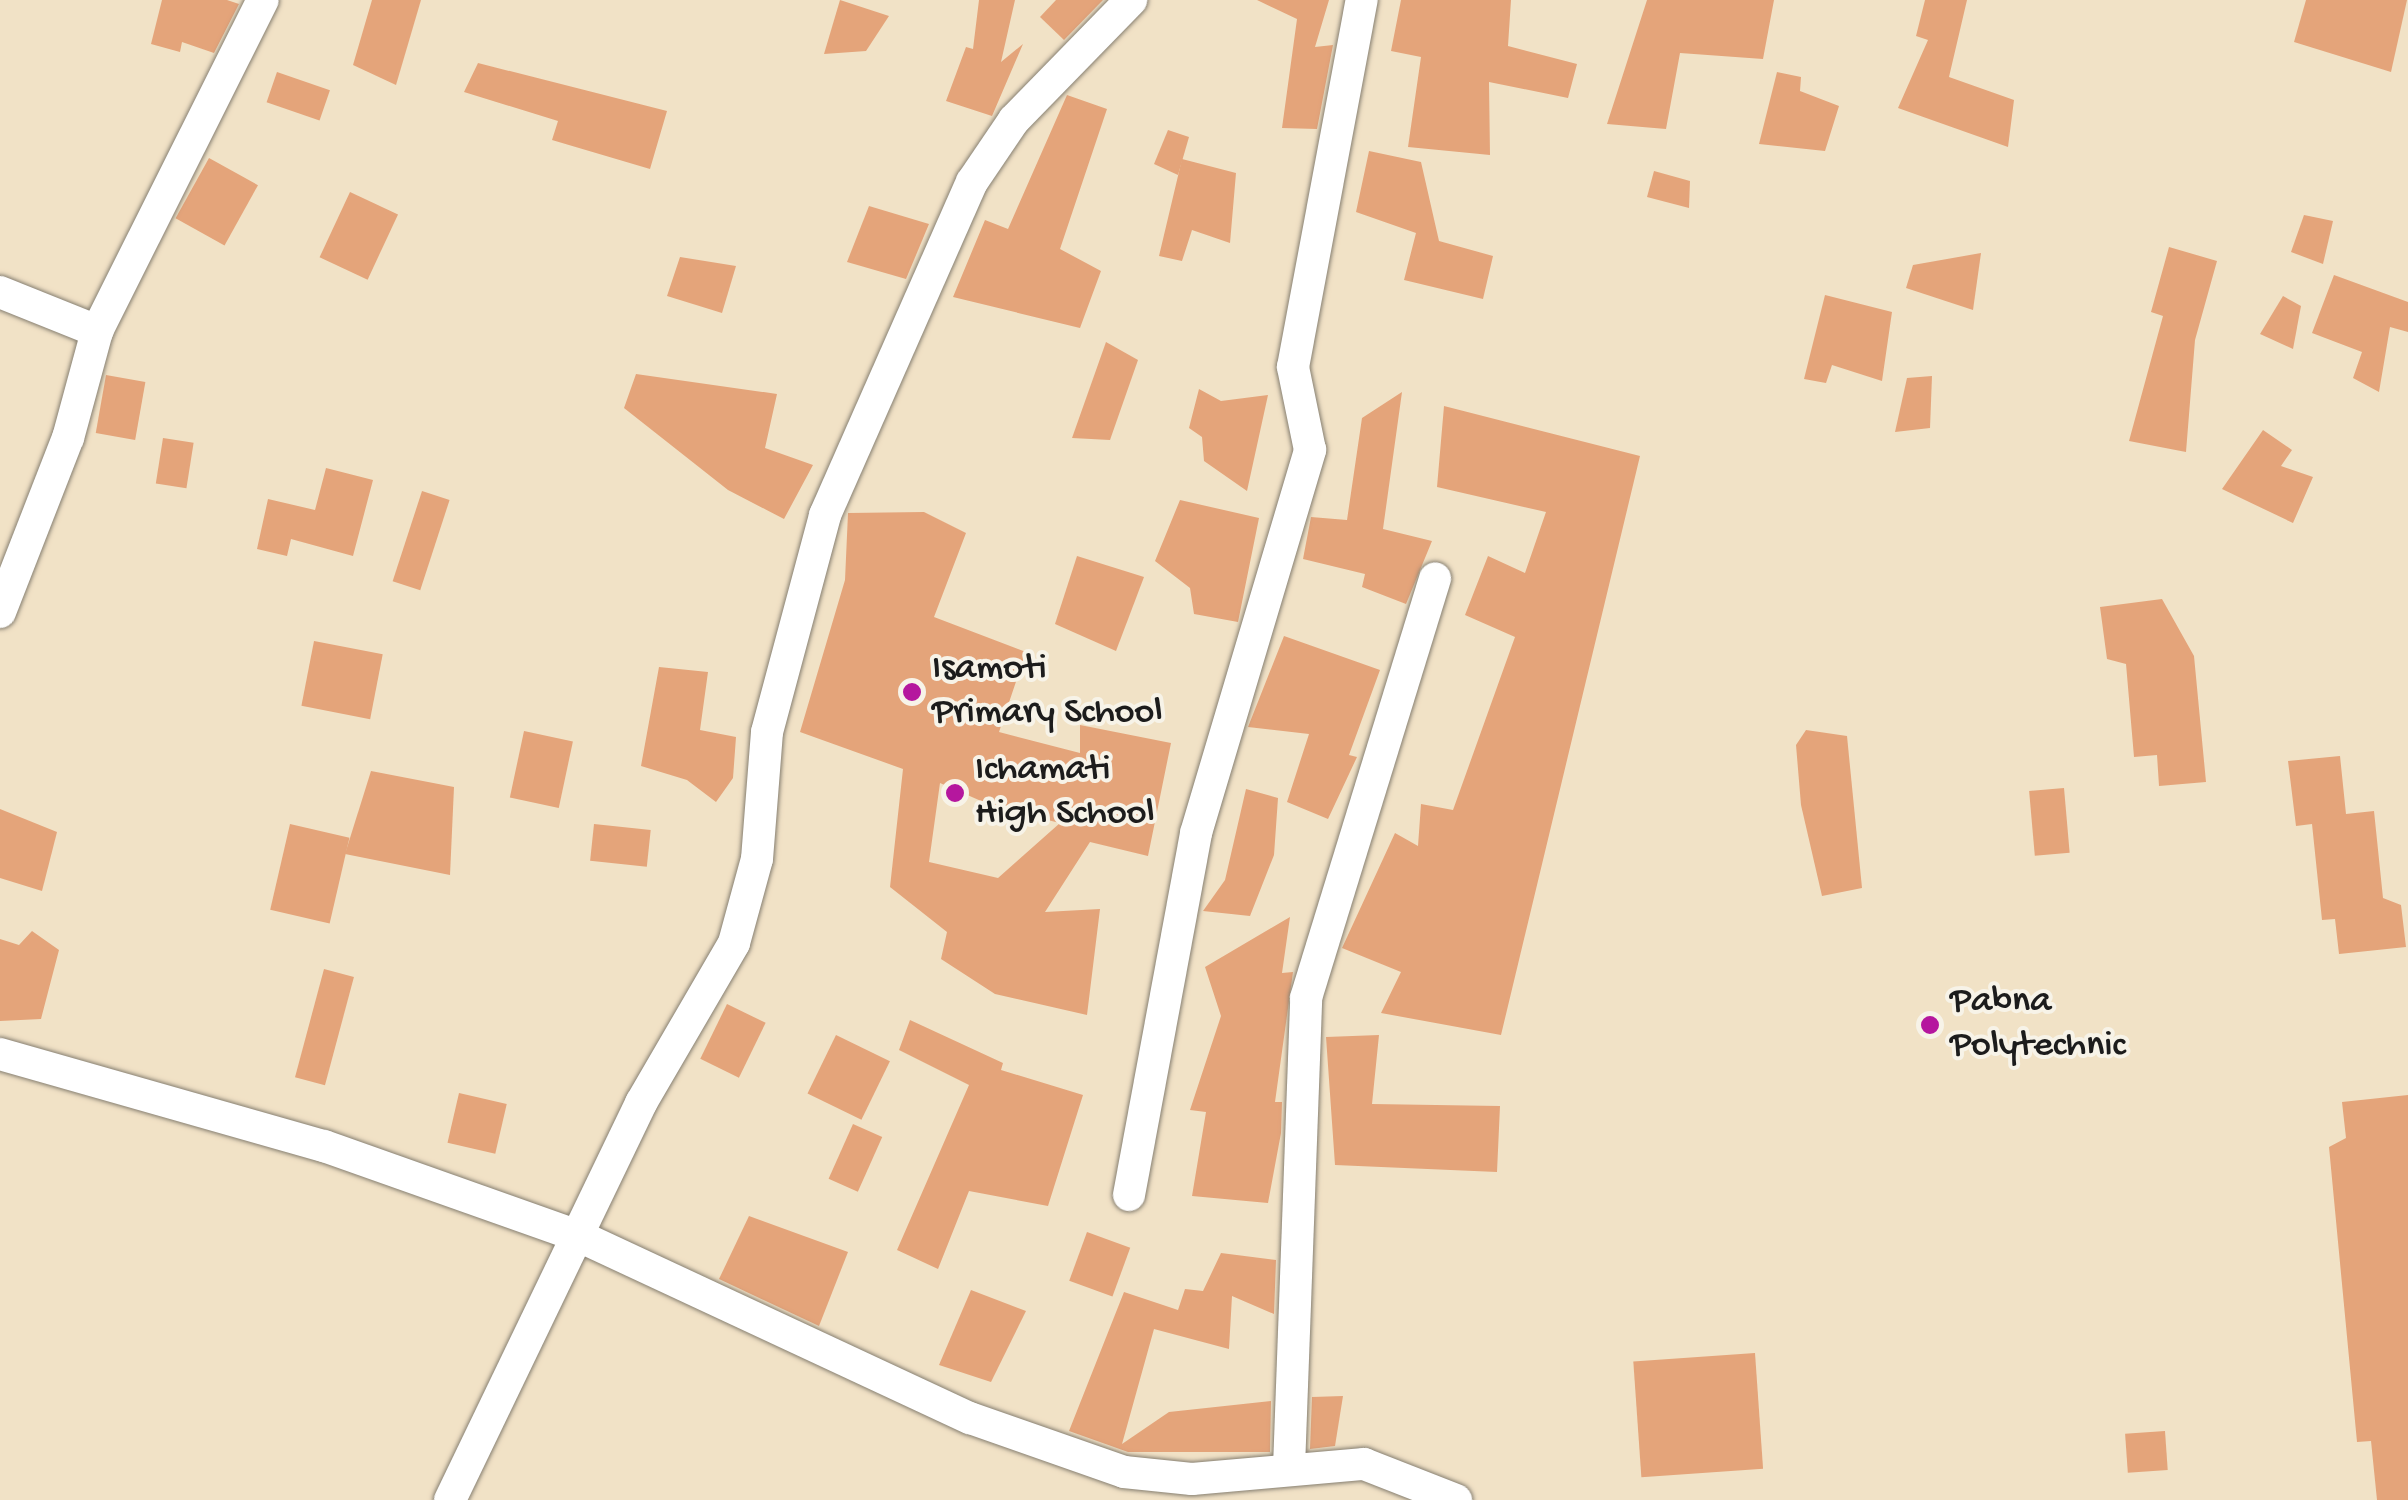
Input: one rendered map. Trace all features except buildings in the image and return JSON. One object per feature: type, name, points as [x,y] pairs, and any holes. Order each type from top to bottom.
[{"type":"street","points":[[0,612],[68,438],[97,331],[263,0]]},
{"type":"street","points":[[450,1500],[580,1237],[641,1103],[734,944],[757,859],[767,732],[825,515],[972,182],[1014,120],[1131,0]]},
{"type":"street","points":[[1129,1195],[1196,833],[1310,450],[1292,368],[1362,0]]},
{"type":"street","points":[[0,292],[97,331]]},
{"type":"street","points":[[1289,1468],[1306,998],[1434,578]]},
{"type":"street","points":[[0,1054],[324,1146],[580,1237],[1055,1450],[1164,1479],[1364,1464],[1456,1500]]},
{"type":"place","name":"Isamoti Primary School","points":[[912,692]]},
{"type":"place","name":"Ichamati High School","points":[[955,793]]},
{"type":"place","name":"Pabna Polytechnic","points":[[1930,1025]]}]
